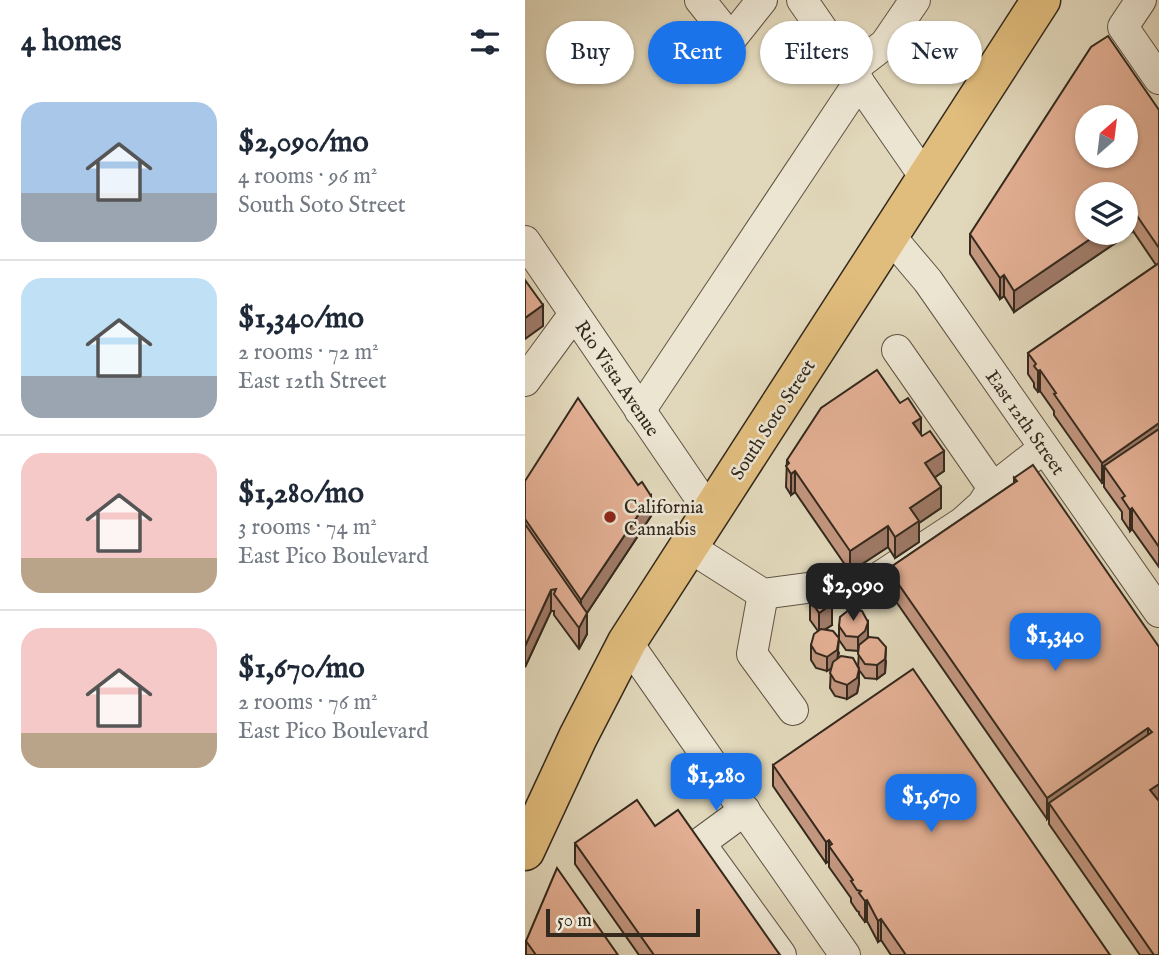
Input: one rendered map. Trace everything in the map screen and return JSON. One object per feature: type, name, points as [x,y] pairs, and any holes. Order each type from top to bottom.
[{"type":"main road","name":"South Soto Street","points":[[525,851],[578,737],[627,642],[1041,0]]},
{"type":"street","points":[[700,0],[731,39],[762,0]]},
{"type":"street","points":[[873,57],[915,0]]},
{"type":"street","points":[[1141,0],[1123,27],[1159,79]]},
{"type":"street","points":[[804,1],[818,21]]},
{"type":"street","points":[[640,411],[850,84]]},
{"type":"street","points":[[861,84],[926,179]]},
{"type":"street","name":"East 12th Street","points":[[890,236],[928,281],[1159,612]]},
{"type":"street","name":"Rio Vista Avenue","points":[[525,241],[711,514]]},
{"type":"street","points":[[525,381],[574,313]]},
{"type":"street","points":[[897,350],[993,488]]},
{"type":"street","points":[[689,547],[763,594],[822,586],[858,591],[963,522],[982,505],[993,488],[1044,448]]},
{"type":"street","points":[[763,594],[752,654],[793,710]]},
{"type":"street","points":[[627,642],[845,955]]},
{"type":"street","points":[[745,810],[700,843],[781,955]]},
{"type":"building","points":[[1108,36],[1159,110],[1159,248],[1138,217],[1138,182],[1075,182],[1075,245],[1081,245],[1014,291],[1004,275],[1000,278],[970,234],[1091,47]]},
{"type":"building","points":[[1159,263],[1159,423],[1102,463],[1040,370],[1034,366],[1036,364],[1028,353]]},
{"type":"building","points":[[525,280],[543,305],[525,318]]},
{"type":"building","points":[[877,370],[900,403],[908,398],[921,418],[913,423],[922,436],[930,431],[944,451],[925,463],[941,487],[910,508],[919,521],[895,537],[888,526],[850,551],[795,471],[791,474],[786,466],[789,463],[787,460],[821,408]]},
{"type":"building","points":[[578,398],[638,485],[642,482],[651,496],[581,600],[525,519],[525,481]]},
{"type":"building","points":[[1159,429],[1159,547],[1132,508],[1130,510],[1122,498],[1125,496],[1104,466]]},
{"type":"building","points":[[1033,465],[1159,647],[1159,784],[1150,790],[1159,801],[1159,955],[1154,955],[1049,803],[1152,732],[1148,728],[1047,798],[888,569],[1017,481],[1014,478]]},
{"type":"building","points":[[525,524],[587,613],[579,628],[554,594],[556,589],[551,590],[525,646]]},
{"type":"building","points":[[823,590],[832,604],[819,613],[810,599]]},
{"type":"building","points":[[850,609],[862,611],[868,622],[865,631],[858,637],[846,636],[839,626],[840,617]]},
{"type":"building","points":[[821,629],[833,631],[839,638],[837,650],[827,657],[816,653],[811,645],[814,634]]},
{"type":"building","points":[[869,637],[878,638],[886,647],[885,659],[877,665],[865,664],[858,654],[859,645]]},
{"type":"building","points":[[841,656],[853,658],[859,669],[857,678],[847,685],[835,681],[830,673],[833,662]]},
{"type":"building","points":[[913,669],[1110,955],[906,955],[881,919],[878,921],[867,900],[859,893],[861,891],[857,890],[829,846],[832,844],[829,840],[826,842],[773,765]]},
{"type":"building","points":[[637,800],[655,826],[678,810],[780,955],[654,955],[575,843]]},
{"type":"building","points":[[557,868],[618,955],[536,955],[526,941]]},
{"type":"place","name":"California Cannabis","points":[[610,517]]}]
